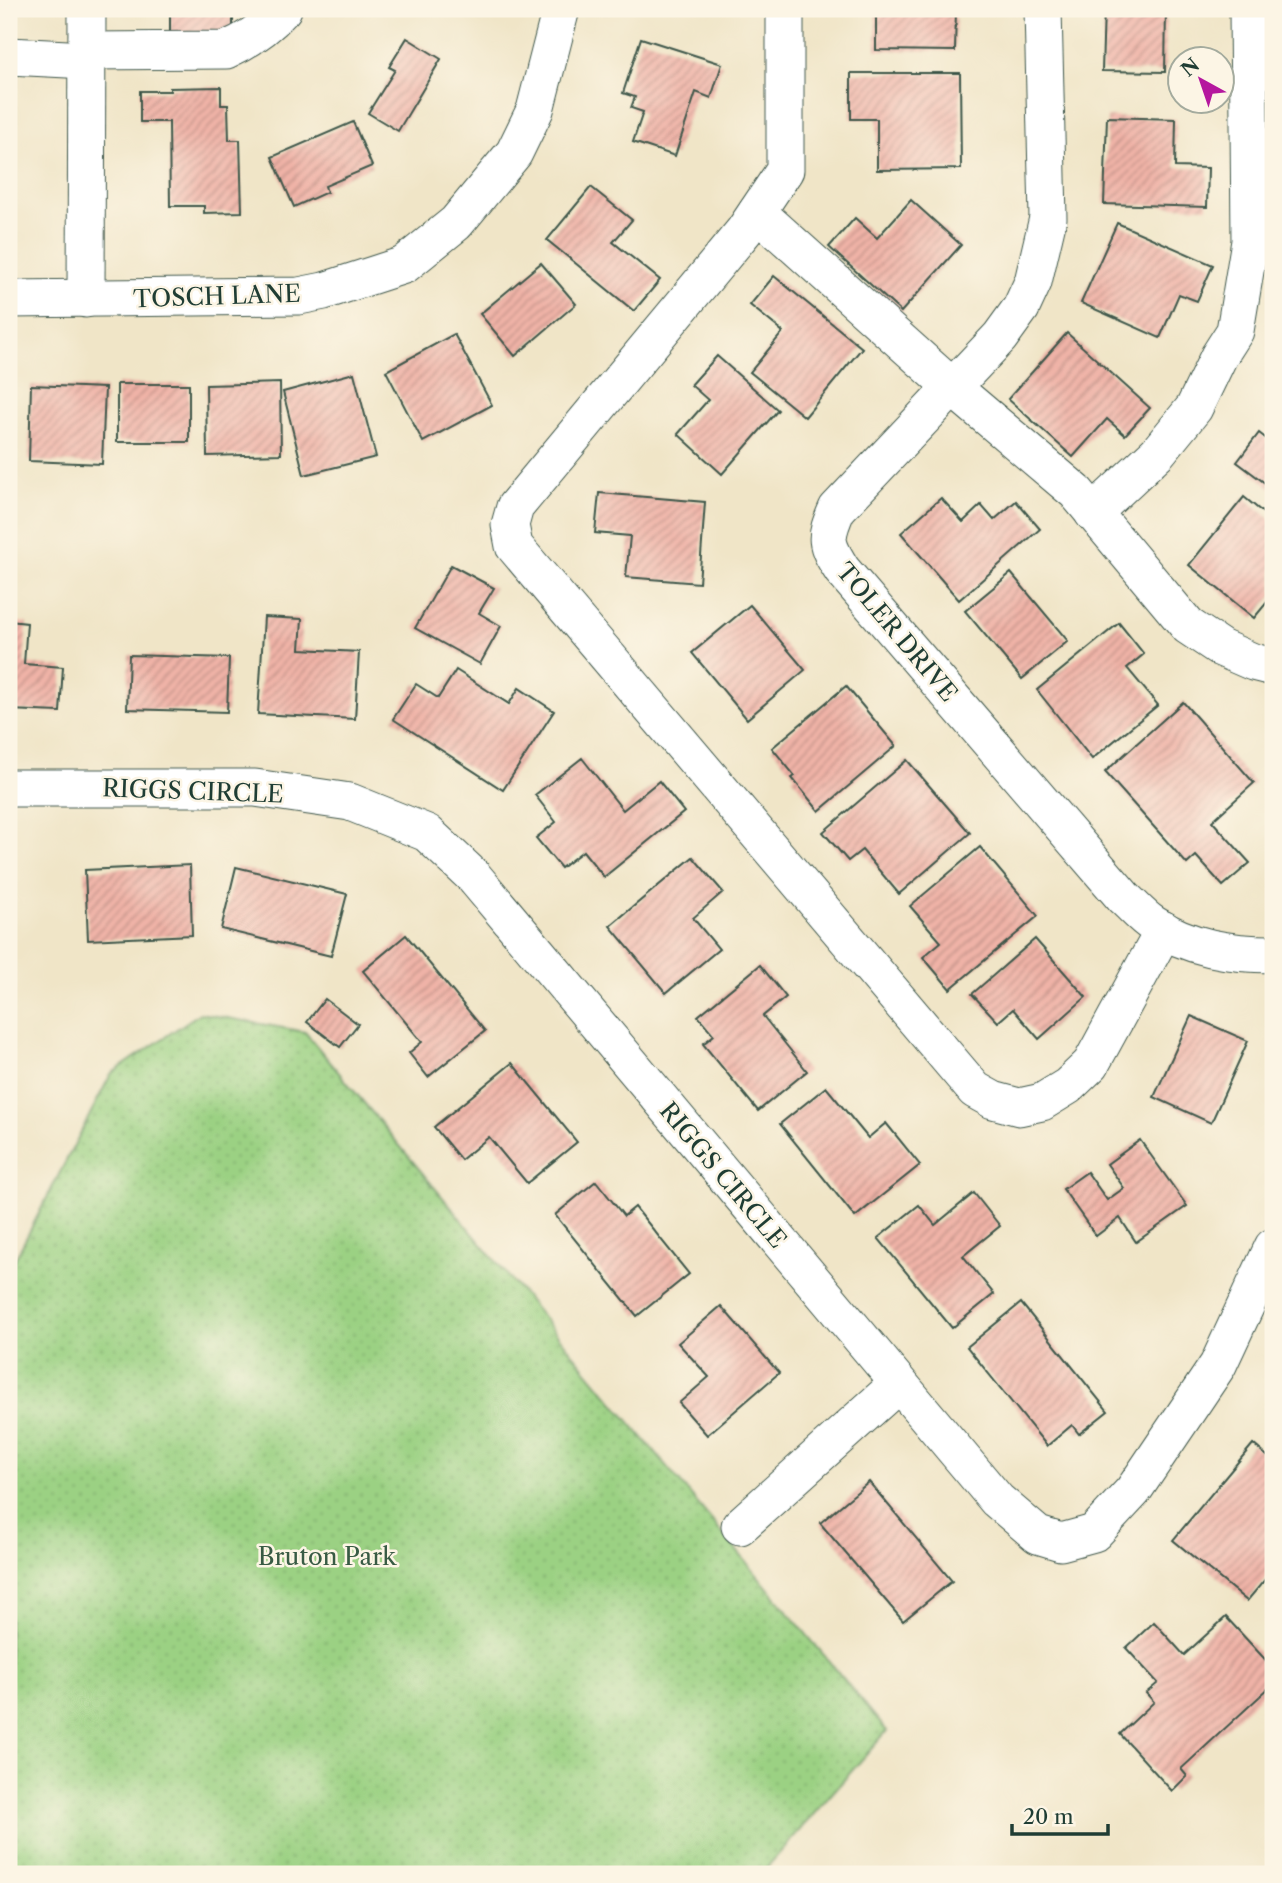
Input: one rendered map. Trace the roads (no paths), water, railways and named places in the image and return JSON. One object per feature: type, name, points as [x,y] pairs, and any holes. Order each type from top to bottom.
[{"type":"street","points":[[86,299],[87,9]]},
{"type":"street","points":[[9,56],[87,56],[226,50],[247,41],[270,24],[283,9]]},
{"type":"street","name":"TOSCH LANE","points":[[9,299],[299,296],[324,291],[404,265],[456,223],[514,153],[535,110],[561,9]]},
{"type":"street","points":[[785,9],[785,170],[744,231],[515,507],[510,525],[514,546],[975,1090],[993,1100],[1019,1107],[1042,1102],[1068,1086],[1091,1064],[1164,930]]},
{"type":"street","name":"TOLER DRIVE","points":[[1043,9],[1048,218],[1033,282],[1021,307],[1000,337],[837,509],[829,528],[828,547],[842,570],[1124,898],[1152,924],[1187,942],[1237,954],[1273,954]]},
{"type":"street","points":[[1093,513],[1158,452],[1194,408],[1219,356],[1235,331],[1250,241],[1248,9]]},
{"type":"street","points":[[757,212],[953,387],[1076,492],[1188,626],[1221,648],[1253,662],[1273,667]]},
{"type":"street","name":"RIGGS CIRCLE","points":[[9,788],[255,788],[350,802],[427,833],[472,876],[997,1500],[1038,1535],[1062,1542],[1094,1533],[1133,1490],[1218,1365],[1273,1247]]},
{"type":"street","points":[[740,1526],[898,1384]]},
{"type":"waterway","points":[[1270,1874],[1273,1869]]},
{"type":"park label","name":"Bruton Park","points":[[327,1556]]}]
